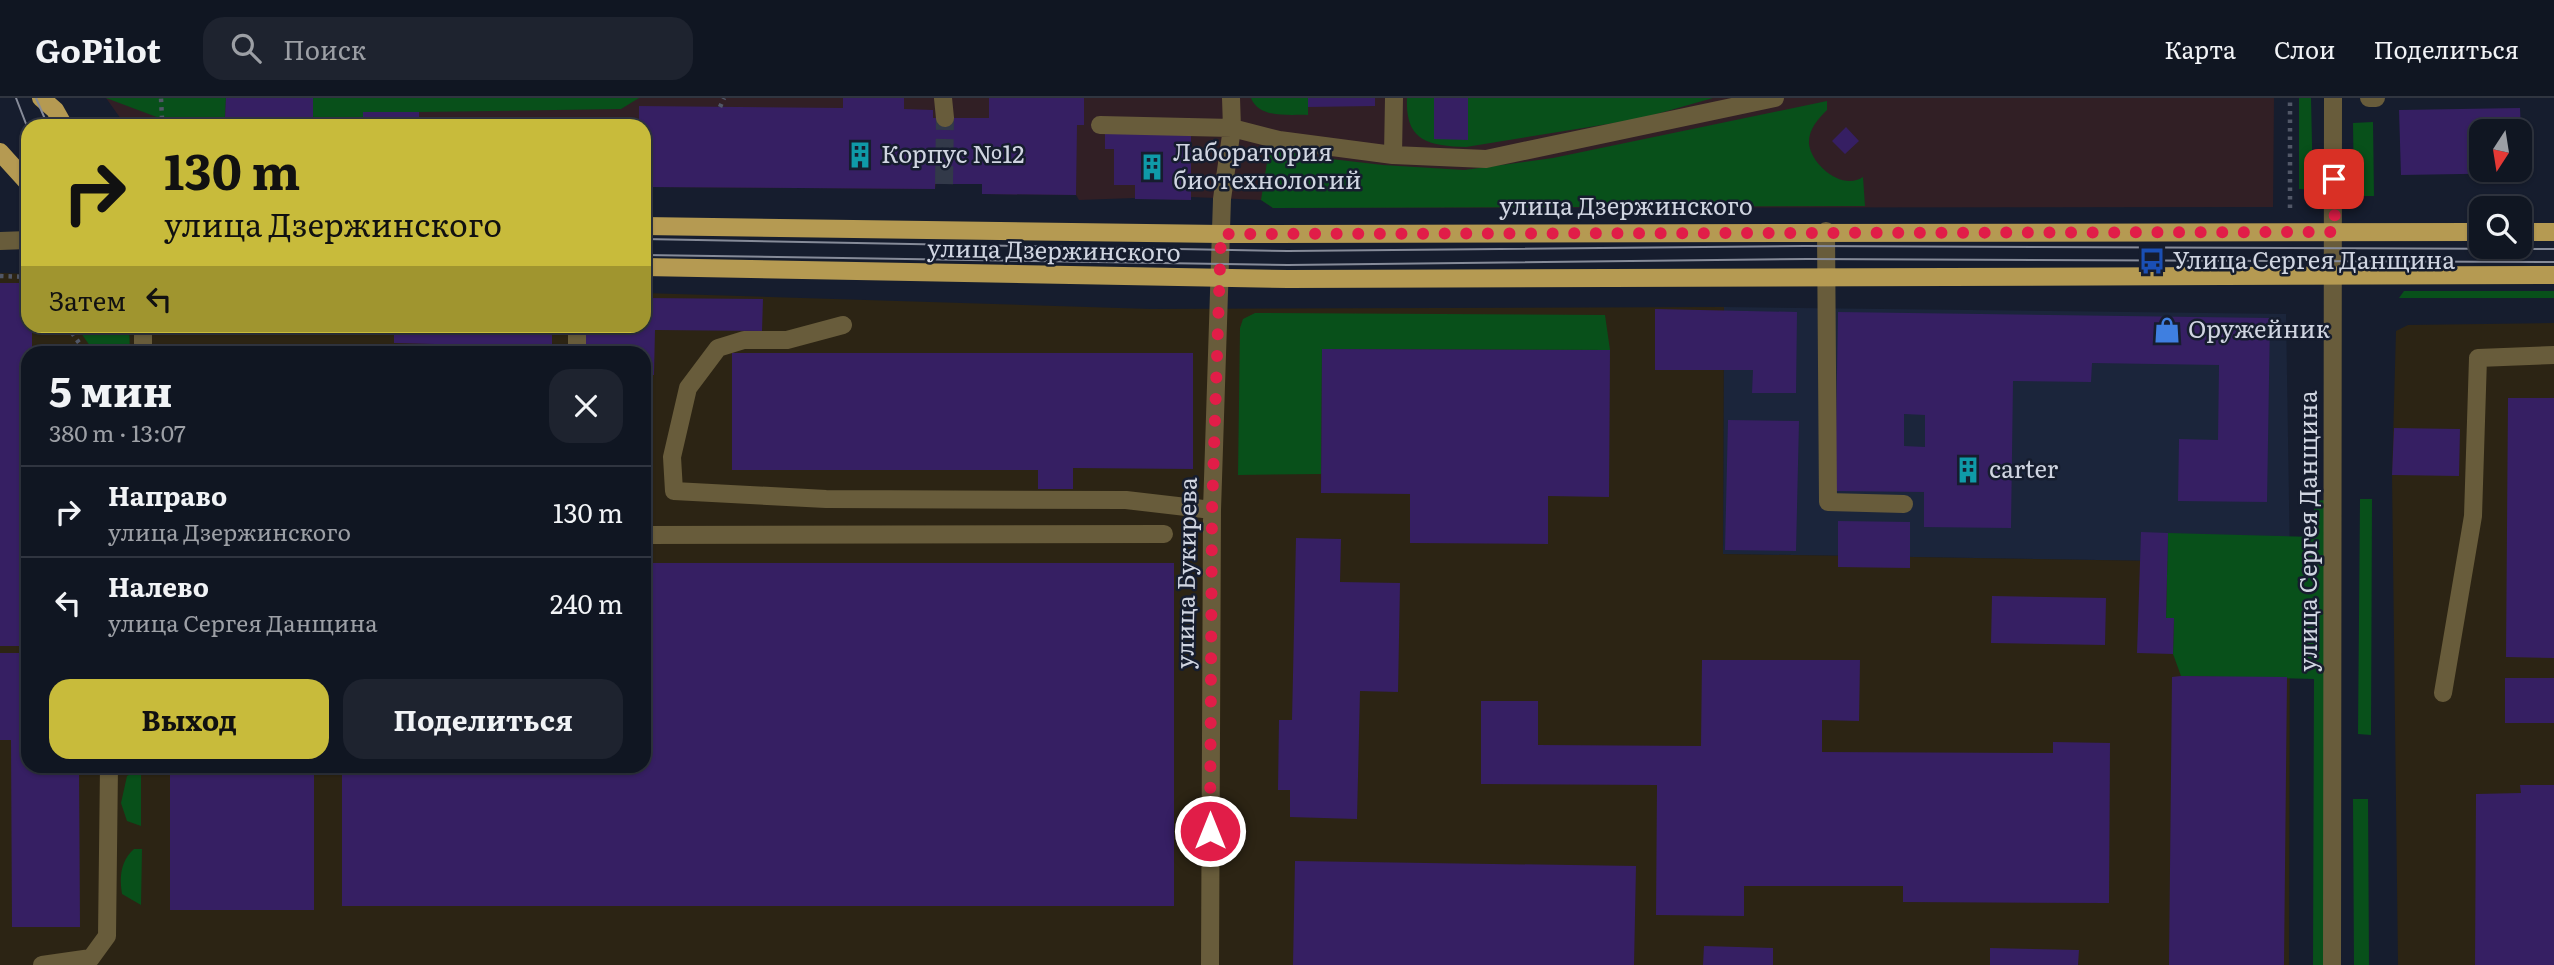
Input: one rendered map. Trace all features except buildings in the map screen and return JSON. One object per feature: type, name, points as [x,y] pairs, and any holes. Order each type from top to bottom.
[{"type":"main road","points":[[41,98],[55,110],[60,119]]},
{"type":"main road","points":[[0,152],[21,175]]},
{"type":"main road","name":"улица Дзержинского","points":[[651,226],[1221,234],[2469,232]]},
{"type":"main road","points":[[2532,232],[2554,232]]},
{"type":"main road","name":"улица Дзержинского","points":[[651,267],[1219,279],[1827,275],[2554,275]]},
{"type":"street","points":[[943,98],[944,118]]},
{"type":"street","name":"улица Букирева","points":[[1210,965],[1212,510],[1222,199],[1232,128],[1231,98]]},
{"type":"street","points":[[1393,155],[1394,98]]},
{"type":"street","points":[[1100,125],[1232,128],[1279,140],[1393,155],[1486,159],[1774,98]]},
{"type":"street","name":"улица Сергея Данщина","points":[[2332,965],[2335,232],[2333,98]]},
{"type":"street","points":[[2369,98],[2376,98]]},
{"type":"street","points":[[1826,231],[1828,502],[1904,504]]},
{"type":"street","points":[[0,241],[21,240]]},
{"type":"street","points":[[843,325],[787,340],[744,340],[718,348],[688,388],[672,457],[674,491],[826,499],[1126,500],[1212,510]]},
{"type":"street","points":[[2444,693],[2473,516],[2478,358],[2554,355]]},
{"type":"street","points":[[651,535],[1164,534]]},
{"type":"street","points":[[42,965],[91,958],[107,936],[109,773]]},
{"type":"path","points":[[161,98],[162,119]]},
{"type":"path","points":[[720,107],[724,98]]},
{"type":"path","points":[[2290,98],[2290,208]]},
{"type":"path","points":[[0,276],[21,277]]},
{"type":"shaded area","points":[[106,98],[2274,98],[2273,207],[1273,208],[1261,200],[1191,197],[1191,200],[1079,200],[1076,195],[982,194],[982,184],[936,184],[935,189],[651,187],[651,119],[121,119]]},
{"type":"shaded area","points":[[0,273],[21,274],[21,333],[651,333],[651,293],[1151,309],[1724,307],[1723,554],[2290,563],[2289,965],[0,965]]},
{"type":"shaded area","points":[[1724,307],[2286,314],[2290,563],[1723,554]]},
{"type":"shaded area","points":[[2554,323],[2554,965],[2398,965],[2392,475],[2396,331],[2408,325]]},
{"type":"green space","points":[[106,98],[226,98],[225,119],[162,119]]},
{"type":"green space","points":[[313,98],[639,98],[621,109],[419,112],[370,119],[313,119]]},
{"type":"green space","points":[[1251,98],[1308,98],[1308,115],[1268,112],[1255,105]]},
{"type":"green space","points":[[1407,98],[1713,98],[1639,119],[1466,147],[1440,145],[1422,138],[1410,124]]},
{"type":"green space","points":[[2299,98],[2311,98],[2313,190],[2299,189]]},
{"type":"green space","points":[[1827,101],[1827,110],[1810,134],[1811,152],[1822,168],[1838,179],[1855,181],[1863,177],[1865,206],[1273,208],[1261,200],[1268,156],[1276,147],[1305,156],[1383,165],[1464,170],[1553,158]]},
{"type":"green space","points":[[2373,122],[2374,196],[2354,196],[2353,123]]},
{"type":"green space","points":[[2404,291],[2554,291],[2554,298],[2399,298]]},
{"type":"green space","points":[[1255,313],[1605,315],[1610,350],[1322,349],[1321,474],[1238,475],[1240,328],[1243,319]]},
{"type":"green space","points":[[81,333],[129,333],[130,346],[90,346]]},
{"type":"green space","points":[[2360,499],[2372,499],[2371,735],[2358,734]]},
{"type":"green space","points":[[2325,500],[2324,965],[2313,965],[2314,679],[2181,676],[2173,654],[2174,619],[2166,618],[2168,533],[2314,537],[2314,501]]},
{"type":"green space","points":[[141,773],[141,826],[127,821],[121,803],[127,776]]},
{"type":"green space","points":[[2353,799],[2368,799],[2369,965],[2354,965]]},
{"type":"green space","points":[[134,849],[142,849],[141,905],[122,894],[121,888],[124,864]]},
{"type":"tunnel","points":[[944,184],[945,118]]},
{"type":"tram line","points":[[16,98],[24,119]]},
{"type":"tram line","points":[[36,98],[45,119]]},
{"type":"tram line","points":[[651,239],[1288,251],[1805,246],[2554,249]]},
{"type":"tram line","points":[[651,255],[1288,265],[1808,259],[2554,262]]},
{"type":"place","name":"Корпус №12","points":[[860,155]]},
{"type":"place","name":"Лаборатория биотехнологий","points":[[1152,167]]},
{"type":"place","name":"Улица Сергея Данщина","points":[[2152,261]]},
{"type":"place","name":"Оружейник","points":[[2167,330]]},
{"type":"place","name":"carter","points":[[1968,470]]},
{"type":"route","points":[[1210,831],[1212,510],[1221,234],[2335,232],[2334,179]]}]
